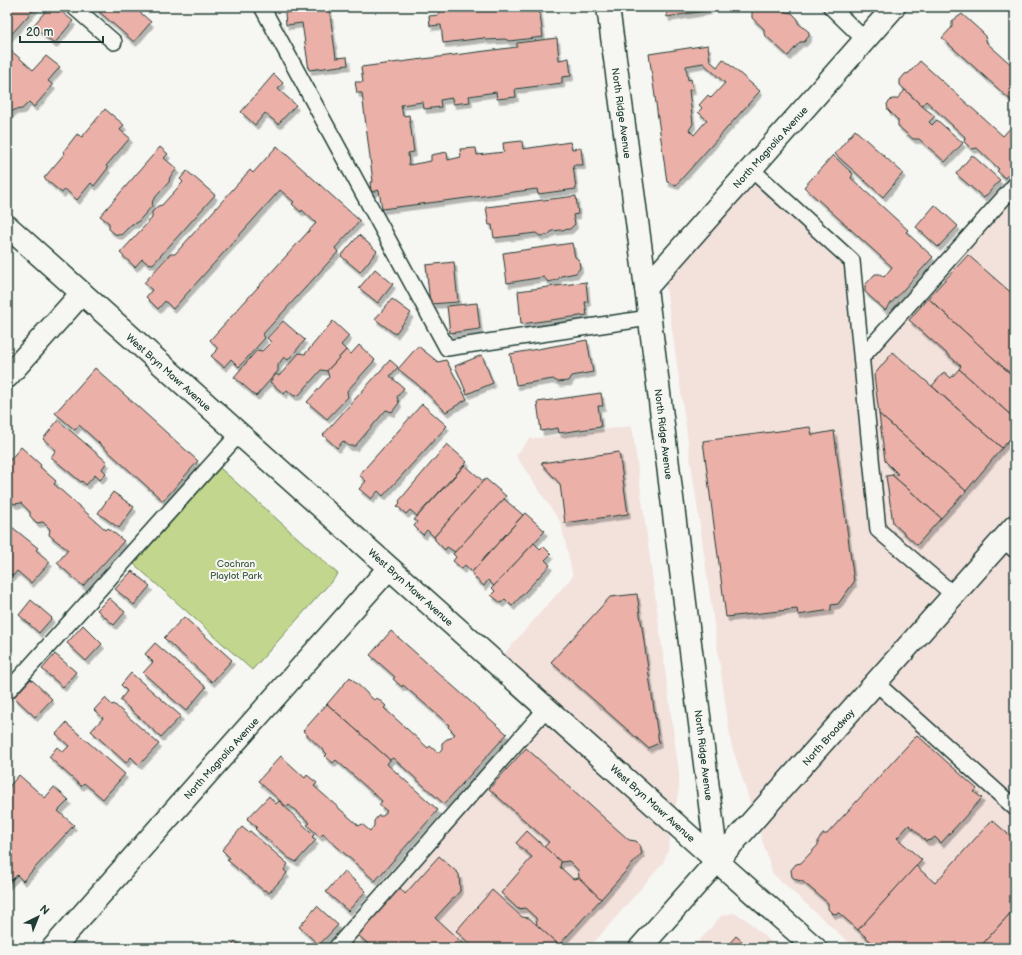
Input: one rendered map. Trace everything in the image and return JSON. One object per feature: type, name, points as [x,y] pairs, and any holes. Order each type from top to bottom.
[{"type":"street","name":"North Ridge Avenue","points":[[608,7],[646,288],[717,861]]},
{"type":"street","name":"North Magnolia Avenue","points":[[646,288],[894,7]]},
{"type":"street","name":"West Bryn Mawr Avenue","points":[[7,226],[815,948]]},
{"type":"street","points":[[7,377],[82,293]]},
{"type":"street","name":"North Broadway","points":[[640,948],[954,595],[1011,539]]},
{"type":"street","name":"North Magnolia Avenue","points":[[53,948],[390,568]]},
{"type":"lane","points":[[74,7],[114,42]]},
{"type":"lane","points":[[262,7],[447,348],[649,318]]},
{"type":"lane","points":[[831,7],[865,40]]},
{"type":"lane","points":[[751,169],[852,261],[878,530],[954,595]]},
{"type":"lane","points":[[862,357],[1015,185]]},
{"type":"lane","points":[[7,692],[239,434]]},
{"type":"lane","points":[[876,683],[1015,808]]},
{"type":"lane","points":[[336,948],[546,708]]},
{"type":"shaded area","points":[[755,167],[858,262],[866,359],[1015,187],[1015,948],[855,948],[773,874],[731,743],[664,273]]},
{"type":"shaded area","points":[[632,426],[679,773],[679,787],[668,850],[663,863],[589,948],[332,948],[545,707],[496,663],[573,576],[561,523],[516,456],[529,439]]},
{"type":"shaded area","points":[[733,913],[744,918],[778,948],[693,948],[721,916]]},
{"type":"green space","name":"Cochran Playlot Park","points":[[220,468],[338,574],[252,670],[134,564]]},
{"type":"building","points":[[14,7],[36,7],[8,38],[7,15]]},
{"type":"building","points":[[49,7],[56,7],[73,21],[54,44],[33,26]]},
{"type":"building","points":[[97,7],[134,7],[151,22],[134,42],[96,9]]},
{"type":"building","points":[[319,7],[329,7],[336,58],[347,57],[348,65],[309,70],[302,23],[286,25],[285,13]]},
{"type":"building","points":[[438,7],[539,7],[543,37],[509,41],[505,39],[486,40],[484,38],[443,43],[441,25],[430,26],[429,16],[439,15]]},
{"type":"building","points":[[666,7],[709,7],[709,10],[667,17]]},
{"type":"building","points":[[756,7],[767,7],[770,9],[771,7],[780,7],[786,12],[792,13],[798,19],[798,23],[809,32],[809,36],[804,42],[800,42],[788,56],[764,34],[764,29],[752,18],[752,12]]},
{"type":"building","points":[[962,14],[984,34],[987,43],[1015,68],[1015,104],[942,38],[952,27],[952,21]]},
{"type":"building","points":[[557,38],[559,60],[569,58],[571,76],[562,77],[562,83],[515,89],[516,97],[497,99],[496,92],[469,96],[470,102],[453,104],[452,98],[440,100],[441,107],[424,109],[423,102],[401,105],[403,116],[409,115],[414,152],[408,153],[409,165],[431,161],[431,155],[447,152],[448,160],[461,157],[460,149],[476,148],[477,155],[504,152],[503,143],[522,141],[523,149],[570,142],[572,149],[581,148],[583,165],[573,165],[576,189],[538,194],[537,189],[382,209],[379,190],[371,192],[370,182],[373,182],[362,93],[357,93],[355,82],[363,82],[361,67],[517,47],[517,43]]},
{"type":"building","points":[[708,45],[710,61],[717,67],[723,59],[760,91],[676,185],[667,182],[649,54]],"holes":[[[703,63],[725,83],[711,98],[708,95],[699,105],[702,108],[698,112],[707,120],[694,135],[689,130],[693,124],[689,90],[693,90],[691,79],[688,80],[686,66]]]},
{"type":"building","points":[[7,47],[33,70],[46,56],[60,67],[48,81],[53,85],[34,107],[29,102],[22,109],[14,110],[7,117]]},
{"type":"building","points":[[920,61],[1003,136],[1013,125],[1015,127],[1015,167],[1005,178],[997,171],[999,169],[977,148],[972,149],[964,142],[965,137],[926,101],[922,106],[900,85],[900,80],[905,74],[909,73]]},
{"type":"building","points":[[274,74],[283,83],[278,89],[296,105],[278,124],[265,113],[255,125],[241,112]]},
{"type":"building","points":[[905,90],[935,116],[929,122],[932,125],[937,120],[963,143],[945,162],[919,139],[913,139],[898,126],[898,120],[888,110],[887,104],[892,99],[897,99]]},
{"type":"building","points":[[105,109],[124,125],[120,130],[130,138],[106,166],[108,168],[94,186],[91,183],[77,200],[65,189],[62,193],[44,178],[65,153],[63,152],[77,134],[82,137]]},
{"type":"building","points":[[855,130],[903,173],[883,197],[835,154]]},
{"type":"building","points":[[277,146],[360,221],[335,248],[338,252],[263,334],[265,338],[239,367],[231,359],[224,367],[211,356],[218,349],[210,340],[316,223],[302,210],[301,212],[292,204],[294,202],[280,190],[173,309],[165,301],[158,309],[146,297],[152,290],[144,283],[170,254],[175,254],[250,170],[253,173]]},
{"type":"building","points":[[160,147],[168,154],[164,158],[177,169],[170,177],[169,182],[153,200],[152,206],[137,223],[132,224],[121,235],[115,234],[109,229],[109,223],[100,216]]},
{"type":"building","points":[[833,155],[853,174],[851,178],[908,230],[906,232],[933,257],[885,310],[865,292],[865,285],[875,274],[880,274],[884,277],[892,267],[804,187]]},
{"type":"building","points":[[972,155],[1000,180],[984,198],[956,174]]},
{"type":"building","points":[[187,171],[215,195],[153,264],[147,263],[142,259],[135,267],[120,253],[152,218],[152,212],[158,206],[162,205],[183,182],[180,179]]},
{"type":"building","points":[[576,196],[578,214],[573,215],[575,224],[570,229],[552,231],[548,235],[540,236],[536,233],[494,238],[492,225],[489,225],[486,207]]},
{"type":"building","points":[[935,205],[958,226],[938,247],[916,227]]},
{"type":"building","points":[[359,235],[377,251],[360,272],[341,256]]},
{"type":"building","points":[[572,243],[575,257],[579,260],[580,268],[576,273],[561,276],[557,280],[548,282],[544,277],[507,283],[503,253]]},
{"type":"building","points":[[968,255],[1015,296],[1015,378],[928,298]]},
{"type":"building","points":[[454,262],[458,302],[430,304],[426,265]]},
{"type":"building","points":[[375,269],[393,284],[378,303],[359,288]]},
{"type":"building","points":[[586,282],[588,302],[585,302],[587,315],[521,324],[518,291]]},
{"type":"building","points":[[928,298],[1015,378],[1015,419],[959,369],[961,366],[909,320]]},
{"type":"building","points":[[392,299],[411,313],[395,334],[375,319]]},
{"type":"building","points":[[477,303],[480,329],[450,333],[447,306]]},
{"type":"building","points":[[283,321],[305,340],[288,360],[284,357],[278,365],[278,371],[256,396],[234,377],[257,350],[262,351],[271,342],[267,338]]},
{"type":"building","points":[[333,321],[349,336],[341,345],[346,350],[327,371],[321,370],[299,395],[294,396],[287,390],[284,394],[270,382],[276,374],[279,376],[299,353],[305,354]]},
{"type":"building","points":[[587,340],[593,372],[572,376],[569,381],[558,382],[553,379],[516,385],[510,354]]},
{"type":"building","points":[[359,345],[375,360],[347,391],[348,397],[327,419],[307,402],[329,377],[327,371],[346,350],[351,354]]},
{"type":"building","points":[[418,346],[438,362],[446,360],[467,399],[446,412],[417,384],[398,369]]},
{"type":"building","points":[[893,352],[1002,448],[966,491],[879,414],[874,375]]},
{"type":"building","points":[[482,355],[493,383],[467,394],[455,366]]},
{"type":"building","points":[[390,360],[398,367],[390,376],[404,388],[397,397],[399,403],[392,412],[386,410],[355,446],[349,446],[343,441],[337,448],[323,435]]},
{"type":"building","points":[[95,368],[198,461],[163,501],[79,425],[75,430],[55,413]]},
{"type":"building","points":[[959,369],[1015,419],[1015,433],[1002,448],[932,386],[944,372],[951,378]]},
{"type":"building","points":[[601,393],[603,406],[598,406],[601,427],[559,433],[558,428],[541,431],[537,402]]},
{"type":"building","points":[[422,404],[447,426],[383,496],[378,491],[371,499],[359,489],[366,481],[359,475]]},
{"type":"building","points":[[879,414],[966,491],[941,518],[892,475],[898,474],[885,461]]},
{"type":"building","points":[[58,420],[107,462],[102,469],[106,473],[100,480],[95,475],[86,485],[51,457],[56,450],[43,439]]},
{"type":"building","points":[[810,427],[812,435],[834,431],[854,582],[838,604],[831,605],[831,610],[798,615],[797,609],[726,617],[703,441]]},
{"type":"building","points":[[447,444],[467,462],[417,516],[410,510],[406,514],[397,506],[400,503],[399,501]]},
{"type":"building","points":[[21,447],[56,481],[54,484],[106,530],[108,528],[124,541],[83,586],[57,563],[68,550],[49,535],[50,529],[43,522],[37,523],[30,516],[30,512],[21,503],[14,504],[10,500],[9,493],[7,491],[7,461],[9,461]]},
{"type":"building","points":[[619,452],[628,514],[565,523],[560,484],[541,463]]},
{"type":"building","points":[[465,465],[483,481],[434,537],[427,530],[423,535],[414,526],[417,522],[414,520]]},
{"type":"building","points":[[892,475],[941,518],[917,545],[893,523],[886,476]]},
{"type":"building","points":[[486,479],[506,496],[455,552],[447,547],[445,550],[434,537]]},
{"type":"building","points":[[113,492],[134,507],[119,528],[98,513]]},
{"type":"building","points":[[504,499],[523,515],[472,572],[465,565],[462,569],[453,561],[456,557],[453,554]]},
{"type":"building","points":[[525,513],[545,531],[494,586],[488,580],[484,586],[473,576],[472,572]]},
{"type":"building","points":[[7,525],[11,528],[12,527],[38,548],[36,550],[50,562],[31,583],[17,571],[13,576],[7,571]]},
{"type":"building","points":[[534,543],[540,549],[543,546],[551,554],[545,560],[550,565],[512,606],[505,599],[501,603],[491,595],[495,591],[492,588]]},
{"type":"building","points":[[132,571],[150,586],[134,605],[115,589]]},
{"type":"building","points":[[637,594],[659,743],[648,748],[551,662],[610,597]]},
{"type":"building","points":[[109,598],[125,612],[114,625],[97,610]]},
{"type":"building","points":[[31,600],[52,618],[39,633],[19,615]]},
{"type":"building","points":[[184,617],[232,660],[212,682],[164,638]]},
{"type":"building","points":[[83,625],[102,644],[86,661],[67,643]]},
{"type":"building","points":[[391,631],[507,734],[444,804],[393,758],[390,760],[327,704],[350,677],[374,700],[377,698],[386,706],[384,708],[428,748],[430,746],[438,753],[442,749],[442,743],[455,734],[448,727],[449,725],[403,685],[402,687],[393,679],[395,677],[370,655]]},
{"type":"building","points":[[155,643],[206,687],[186,711],[143,673],[153,662],[145,654]]},
{"type":"building","points":[[55,654],[76,672],[63,687],[42,669]]},
{"type":"building","points":[[131,673],[181,716],[161,737],[120,700],[127,691],[121,685]]},
{"type":"building","points":[[31,679],[52,699],[35,717],[14,697]]},
{"type":"building","points":[[105,698],[112,705],[114,704],[159,744],[139,765],[131,757],[126,763],[91,731],[103,718],[94,710]]},
{"type":"building","points":[[327,704],[390,760],[387,764],[438,810],[375,881],[323,834],[320,837],[307,825],[310,823],[289,805],[287,807],[258,781],[281,756],[305,778],[307,775],[317,783],[314,786],[359,826],[362,824],[370,831],[378,816],[383,816],[387,811],[379,805],[382,801],[336,760],[333,763],[325,756],[327,754],[303,731]]},
{"type":"building","points":[[66,723],[125,774],[103,799],[84,783],[81,786],[49,757],[57,747],[63,752],[69,746],[56,734]]},
{"type":"building","points":[[917,735],[977,789],[974,792],[982,798],[941,843],[935,837],[926,841],[909,825],[897,838],[922,860],[858,930],[839,913],[833,914],[828,909],[828,903],[802,881],[792,877],[791,870],[796,864],[801,863],[818,845],[818,840],[823,834],[827,834]]},
{"type":"building","points":[[526,748],[629,840],[636,841],[641,847],[642,853],[601,899],[579,878],[578,870],[569,861],[561,862],[544,847],[549,842],[489,789]]},
{"type":"building","points":[[19,775],[45,798],[54,787],[69,800],[58,811],[74,825],[23,881],[17,875],[7,885],[7,789]]},
{"type":"building","points":[[269,796],[276,804],[279,801],[314,835],[312,837],[316,840],[296,862],[290,859],[255,829],[257,827],[247,819]]},
{"type":"building","points":[[992,820],[1015,840],[1015,908],[979,948],[878,948],[858,930],[916,866],[935,883]]},
{"type":"building","points":[[242,827],[248,832],[250,831],[288,864],[284,870],[287,873],[269,893],[263,890],[227,860],[230,858],[222,850]]},
{"type":"building","points":[[527,831],[561,862],[560,867],[573,879],[579,878],[601,899],[559,945],[537,926],[536,918],[525,908],[518,909],[501,893],[532,857],[516,843]]},
{"type":"building","points":[[439,856],[459,874],[460,891],[435,918],[468,948],[373,948],[358,935],[400,888],[405,894]]},
{"type":"building","points":[[344,871],[366,891],[348,911],[326,892]]},
{"type":"building","points":[[492,890],[522,917],[529,918],[559,945],[557,948],[474,948],[456,931]]},
{"type":"building","points":[[317,906],[338,925],[319,945],[299,927]]},
{"type":"building","points":[[1015,908],[1015,948],[979,948]]},
{"type":"building","points":[[736,936],[750,948],[725,948]]},
{"type":"building","points":[[236,941],[244,948],[229,948]]}]
